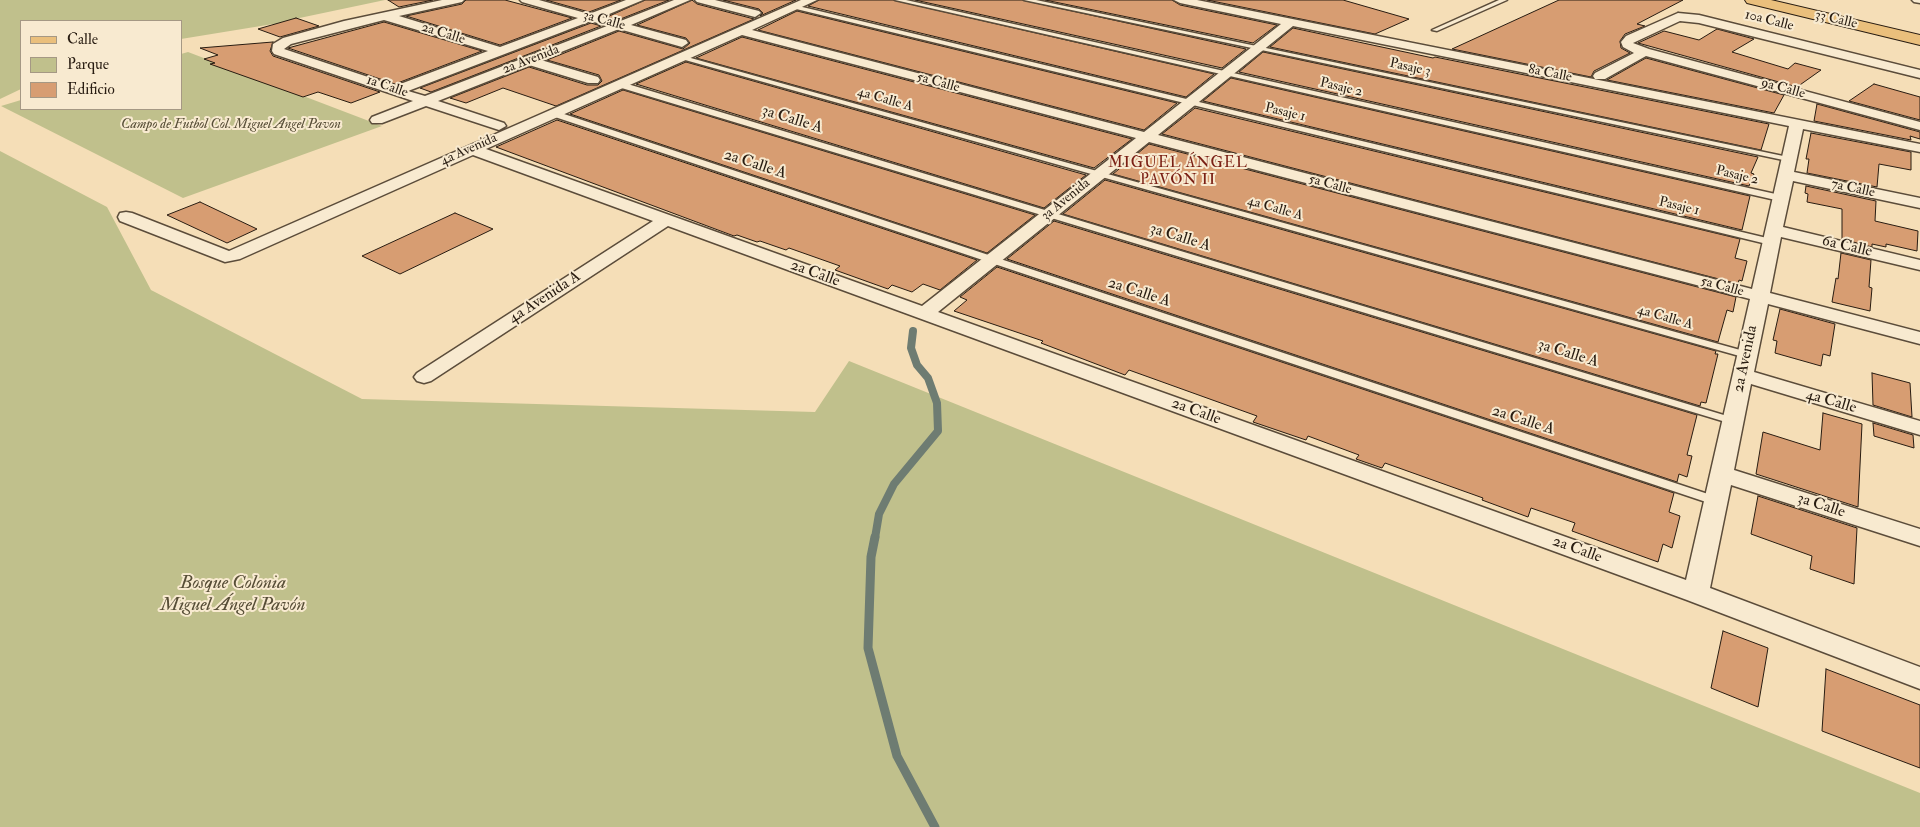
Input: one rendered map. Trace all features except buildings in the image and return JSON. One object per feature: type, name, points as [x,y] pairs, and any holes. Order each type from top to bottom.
[{"type":"main road","name":"33 Calle","points":[[1752,0],[1920,40]]},
{"type":"main road","name":"33 Calle","points":[[1798,0],[1920,28]]},
{"type":"street","points":[[386,16],[458,0]]},
{"type":"street","name":"3a Calle","points":[[526,0],[682,43]]},
{"type":"street","name":"2a Avenida","points":[[397,90],[637,0]]},
{"type":"street","name":"2a Avenida","points":[[377,120],[684,0]]},
{"type":"street","points":[[701,0],[755,13]]},
{"type":"street","name":"4a Avenida","points":[[126,217],[225,257],[234,255],[810,0]]},
{"type":"street","name":"8a Calle","points":[[1180,0],[1920,148]]},
{"type":"street","name":"1a Calle","points":[[386,16],[287,41],[277,48],[278,50],[428,100],[498,126]]},
{"type":"street","name":"2a Calle","points":[[386,16],[500,51]]},
{"type":"street","name":"10a Calle","points":[[1645,52],[1629,47],[1627,42],[1678,17],[1698,19],[1920,74]]},
{"type":"street","name":"3a Avenida","points":[[925,313],[1145,136],[1291,22]]},
{"type":"street","name":"5a Calle","points":[[740,31],[1920,338]]},
{"type":"street","points":[[1600,76],[1645,52]]},
{"type":"street","name":"9a Calle","points":[[1645,52],[1920,126]]},
{"type":"street","points":[[529,61],[593,80]]},
{"type":"street","name":"2a Avenida","points":[[1696,593],[1797,124]]},
{"type":"street","name":"2a Calle","points":[[471,149],[1696,593],[1920,678]]},
{"type":"street","name":"7a Calle","points":[[1787,167],[1920,203]]},
{"type":"street","name":"4a Avenida A","points":[[424,377],[666,220]]},
{"type":"street","name":"6a Calle","points":[[1772,236],[1920,264]]},
{"type":"street","name":"4a Calle","points":[[1745,365],[1920,428]]},
{"type":"street","name":"3a Calle","points":[[1722,474],[1920,538]]},
{"type":"lane","name":"Pasaje 2","points":[[898,0],[1780,198]]},
{"type":"lane","name":"Pasaje 3","points":[[1027,0],[1787,167]]},
{"type":"lane","points":[[1435,30],[1504,0]]},
{"type":"lane","name":"Pasaje 1","points":[[794,7],[1188,102],[1772,236]]},
{"type":"lane","name":"4a Calle A","points":[[680,57],[1098,174],[1745,365]]},
{"type":"lane","name":"3a Calle A","points":[[618,84],[1733,421]]},
{"type":"lane","name":"2a Calle A","points":[[552,113],[1716,501]]},
{"type":"green space","points":[[0,0],[385,0],[290,20],[287,41],[273,24],[182,39],[182,20],[20,20],[20,89],[0,99]]},
{"type":"green space","points":[[571,29],[583,29],[586,34],[443,88],[426,90],[429,84]]},
{"type":"green space","name":"Campo de Futbol Col. Miguel Angel Pavon","points":[[188,52],[382,126],[183,198],[1,106],[20,100],[20,110],[182,110],[182,54]]},
{"type":"green space","name":"Bosque Colonia Miguel Ángel Pavón","points":[[0,151],[107,207],[151,290],[362,399],[815,412],[849,361],[1920,793],[1920,827],[0,827]]},
{"type":"waterway","points":[[875,538],[879,514],[894,484],[938,431],[937,403],[928,378],[917,365],[911,348],[913,331]]},
{"type":"waterway","points":[[875,537],[871,557],[868,648],[897,756],[935,827]]},
{"type":"district","name":"MIGUEL ÁNGEL PAVÓN II","points":[[1178,172]]}]
